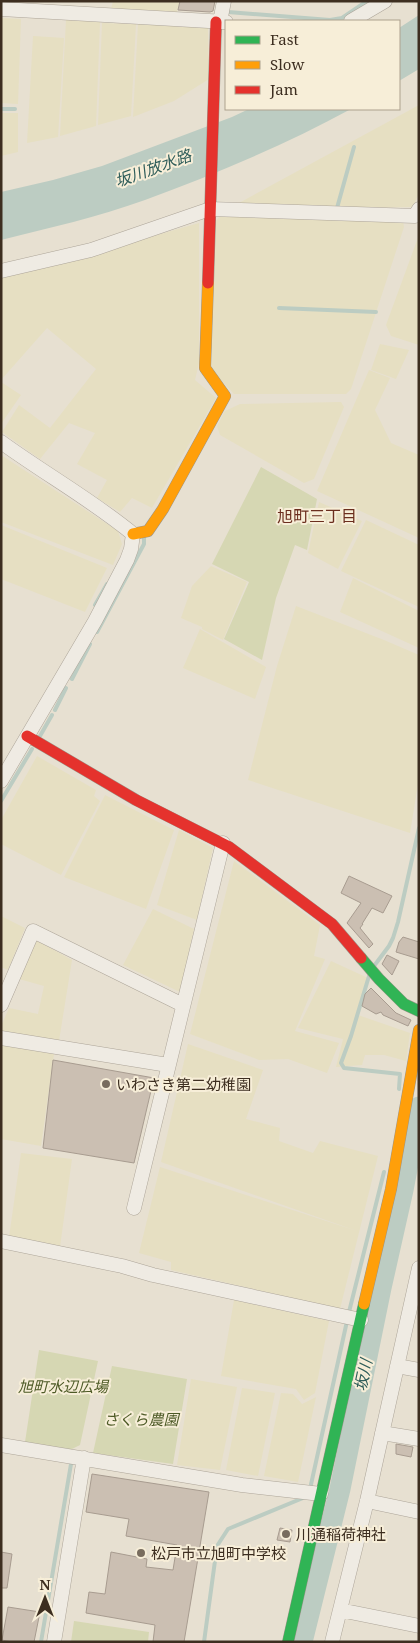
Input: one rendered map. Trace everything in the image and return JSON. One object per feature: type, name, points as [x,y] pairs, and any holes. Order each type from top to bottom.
[{"type":"street","points":[[1,442],[100,509],[133,534],[148,531],[225,396],[222,389],[205,368],[213,104],[224,1]]},
{"type":"street","points":[[353,20],[385,1]]},
{"type":"street","points":[[1,9],[221,22]]},
{"type":"street","points":[[1,271],[91,250],[210,207],[415,216],[419,209]]},
{"type":"street","points":[[1,781],[95,621],[127,560],[133,534]]},
{"type":"street","points":[[27,736],[136,800],[223,843],[332,924],[379,980],[404,1004],[419,1011]]},
{"type":"street","points":[[134,1208],[223,843]]},
{"type":"street","points":[[1,1004],[33,931],[183,1005]]},
{"type":"street","points":[[288,1642],[312,1493],[353,1318],[396,1167],[419,1030]]},
{"type":"street","points":[[1,1038],[168,1065]]},
{"type":"street","points":[[1,1241],[353,1318]]},
{"type":"street","points":[[332,1642],[367,1501],[396,1366],[415,1299],[419,1268]]},
{"type":"street","points":[[396,1366],[419,1370]]},
{"type":"street","points":[[382,1432],[419,1439]]},
{"type":"street","points":[[1,1445],[242,1485],[312,1493]]},
{"type":"street","points":[[54,1642],[84,1458]]},
{"type":"street","points":[[367,1501],[419,1512]]},
{"type":"street","points":[[340,1610],[419,1626]]},
{"type":"shaded area","points":[[113,1],[180,1],[177,12],[111,9]]},
{"type":"shaded area","points":[[1,18],[21,19],[18,104],[1,103]]},
{"type":"shaded area","points":[[66,20],[100,22],[96,126],[60,136]]},
{"type":"shaded area","points":[[102,23],[136,24],[131,116],[98,125]]},
{"type":"shaded area","points":[[138,24],[208,28],[209,79],[174,101],[133,117]]},
{"type":"shaded area","points":[[33,36],[64,38],[58,137],[27,143]]},
{"type":"shaded area","points":[[419,105],[419,193],[413,207],[337,208],[239,203]]},
{"type":"shaded area","points":[[1,113],[18,113],[18,152],[1,156]]},
{"type":"shaded area","points":[[222,214],[403,221],[404,227],[351,389],[346,394],[234,394],[211,369],[214,223]]},
{"type":"shaded area","points":[[199,223],[199,363],[195,380],[216,398],[152,508],[132,498],[120,512],[97,498],[107,480],[77,464],[95,433],[69,423],[40,459],[2,432],[19,405],[50,428],[96,369],[47,328],[1,380],[1,276],[83,256]]},
{"type":"shaded area","points":[[419,235],[419,345],[391,336],[386,325]]},
{"type":"shaded area","points":[[380,344],[409,350],[396,379],[371,370]]},
{"type":"shaded area","points":[[369,370],[390,378],[375,410],[391,443],[419,455],[419,538],[317,491]]},
{"type":"shaded area","points":[[1,382],[21,395],[1,424]]},
{"type":"shaded area","points":[[341,402],[344,407],[314,479],[304,483],[220,435],[217,426],[225,411],[240,404]]},
{"type":"shaded area","points":[[1,455],[118,531],[122,544],[113,565],[1,522]]},
{"type":"shaded area","points":[[319,502],[362,521],[338,569],[308,553]]},
{"type":"shaded area","points":[[366,520],[419,545],[419,607],[341,571]]},
{"type":"shaded area","points":[[1,525],[107,568],[85,612],[1,579]]},
{"type":"shaded area","points":[[211,566],[247,582],[223,640],[202,629],[202,627],[181,618],[192,586]]},
{"type":"shaded area","points":[[353,578],[419,611],[419,648],[340,612]]},
{"type":"shaded area","points":[[296,606],[419,655],[419,778],[410,833],[248,780],[277,666]]},
{"type":"shaded area","points":[[200,629],[266,667],[255,699],[183,668]]},
{"type":"shaded area","points":[[37,756],[96,790],[94,796],[100,801],[61,875],[1,844],[1,820]]},
{"type":"shaded area","points":[[105,795],[174,830],[146,909],[64,877]]},
{"type":"shaded area","points":[[179,830],[213,848],[197,920],[157,905]]},
{"type":"shaded area","points":[[234,861],[320,925],[314,956],[325,959],[295,1031],[339,1043],[327,1073],[288,1059],[259,1060],[190,1034]]},
{"type":"shaded area","points":[[153,909],[194,929],[180,992],[123,965]]},
{"type":"shaded area","points":[[1,916],[25,928],[8,970],[1,967]]},
{"type":"shaded area","points":[[36,940],[72,960],[59,1041],[3,1032],[1,1026],[9,1008],[38,1014],[44,986],[19,979]]},
{"type":"shaded area","points":[[331,961],[368,978],[358,1015],[410,1033],[406,1061],[384,1055],[365,1055],[362,1065],[336,1067],[343,1039],[298,1028]]},
{"type":"shaded area","points":[[1,1043],[54,1054],[41,1146],[1,1139]]},
{"type":"shaded area","points":[[188,1044],[263,1070],[246,1119],[280,1128],[279,1141],[313,1153],[320,1141],[378,1156],[340,1309],[171,1270],[171,1262],[139,1253],[160,1167],[357,1231],[161,1162]]},
{"type":"shaded area","points":[[21,1153],[72,1159],[60,1247],[9,1237]]},
{"type":"shaded area","points":[[234,1300],[329,1321],[315,1393],[304,1400],[296,1389],[221,1376]]},
{"type":"shaded area","points":[[191,1379],[237,1387],[220,1470],[177,1465]]},
{"type":"shaded area","points":[[242,1388],[275,1393],[258,1476],[226,1470]]},
{"type":"shaded area","points":[[281,1393],[293,1394],[302,1404],[316,1397],[298,1482],[264,1476]]},
{"type":"green space","points":[[261,467],[317,499],[307,550],[295,545],[276,598],[262,660],[224,639],[249,582],[212,564]]},
{"type":"green space","name":"旭町水辺広場","points":[[39,1350],[98,1361],[80,1445],[70,1450],[25,1442]]},
{"type":"green space","name":"さくら農園","points":[[112,1366],[187,1379],[173,1464],[93,1453]]},
{"type":"green space","points":[[74,1621],[149,1632],[148,1642],[71,1642]]},
{"type":"water","points":[[419,15],[419,69],[400,80],[400,27]]},
{"type":"water","name":"坂川放水路","points":[[247,110],[349,110],[301,135],[250,158],[145,200],[91,217],[1,240],[1,192],[102,166]]},
{"type":"building","points":[[180,1],[215,1],[213,11],[210,12],[178,10]]},
{"type":"building","points":[[349,876],[392,896],[383,913],[372,908],[360,928],[373,944],[369,948],[347,923],[361,903],[341,893]]},
{"type":"building","points":[[403,937],[419,942],[419,959],[396,952],[399,942]]},
{"type":"building","points":[[387,955],[399,961],[392,975],[382,964]]},
{"type":"building","points":[[371,988],[396,1013],[411,1020],[408,1026],[383,1015],[381,1012],[376,1014],[362,1006],[365,994]]},
{"type":"building","name":"いわさき第二幼稚園","points":[[53,1060],[154,1078],[134,1163],[43,1148]]},
{"type":"building","points":[[396,1444],[413,1447],[411,1457],[396,1454]]},
{"type":"building","points":[[92,1474],[209,1492],[184,1642],[153,1642],[155,1625],[86,1613],[89,1592],[105,1594],[111,1552],[147,1559],[146,1567],[173,1570],[177,1545],[126,1536],[129,1519],[86,1512]]},
{"type":"building","points":[[280,1528],[292,1530],[290,1542],[277,1540]]},
{"type":"building","points":[[1,1552],[12,1554],[7,1588],[1,1588]]},
{"type":"building","points":[[8,1607],[40,1612],[34,1642],[2,1640]]},
{"type":"waterway","points":[[228,12],[330,20],[342,18],[367,1]]},
{"type":"waterway","points":[[1,109],[15,109]]},
{"type":"waterway","points":[[337,208],[354,147]]},
{"type":"waterway","points":[[279,308],[376,312]]},
{"type":"waterway","points":[[97,632],[144,544],[144,538]]},
{"type":"waterway","points":[[95,605],[107,584]]},
{"type":"waterway","points":[[72,679],[90,644]]},
{"type":"waterway","points":[[55,710],[66,688]]},
{"type":"waterway","points":[[40,736],[52,715]]},
{"type":"waterway","points":[[1,801],[32,749]]},
{"type":"waterway","points":[[374,966],[393,938],[419,828]]},
{"type":"waterway","points":[[369,976],[341,1063],[344,1068],[400,1074],[399,1089]]},
{"type":"waterway","name":"坂川","points":[[302,1642],[340,1489],[419,1107]]},
{"type":"waterway","points":[[310,1489],[349,1312],[384,1172]]},
{"type":"waterway","points":[[41,1642],[71,1464]]},
{"type":"waterway","points":[[204,1642],[217,1546],[228,1529],[304,1496]]},
{"type":"traffic: fast","points":[[361,958],[404,1004],[419,1011]]},
{"type":"traffic: fast","points":[[288,1642],[364,1304]]},
{"type":"traffic: slow","points":[[133,534],[148,531],[163,509],[225,396],[205,368],[208,283]]},
{"type":"traffic: slow","points":[[364,1304],[391,1189],[419,1030]]},
{"type":"traffic: jam","points":[[208,283],[216,22]]},
{"type":"traffic: jam","points":[[27,736],[136,800],[229,847],[332,924],[361,958]]},
{"type":"place","name":"いわさき第二幼稚園","points":[[106,1084]]},
{"type":"place","name":"川通稲荷神社","points":[[286,1534]]},
{"type":"place","name":"松戸市立旭町中学校","points":[[141,1553]]},
{"type":"district","name":"旭町三丁目","points":[[317,516]]}]
